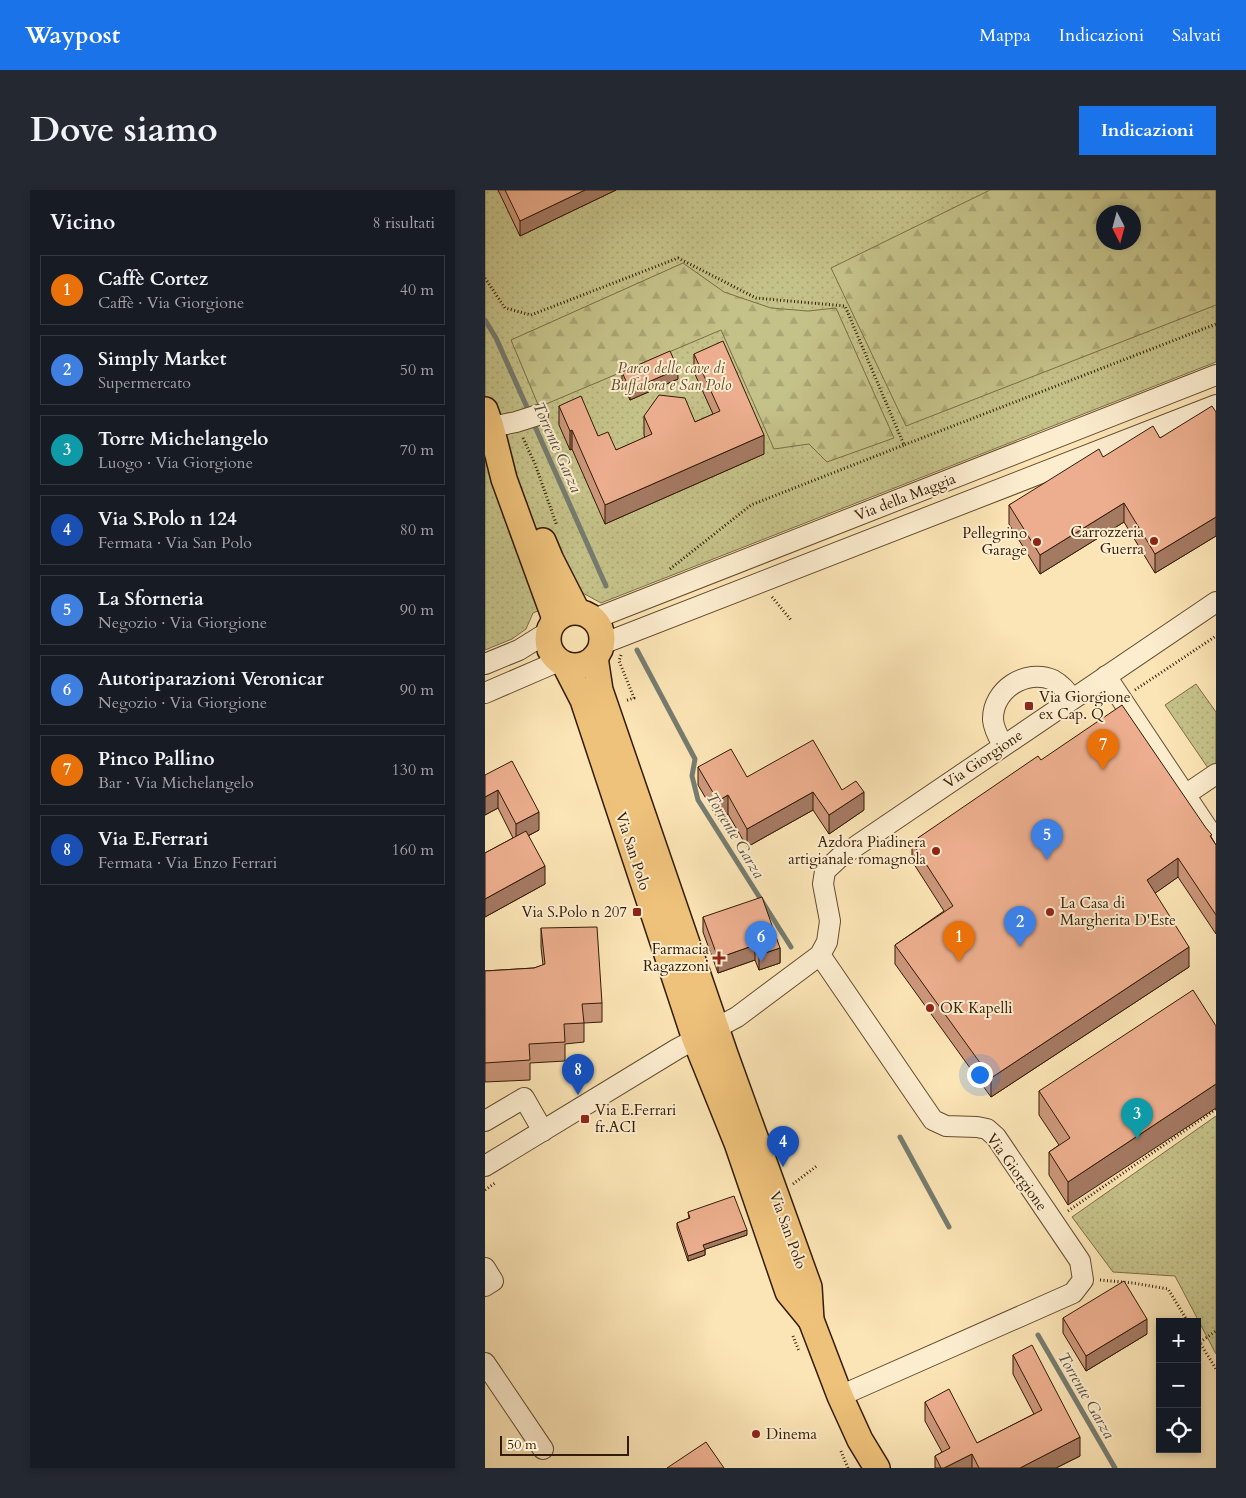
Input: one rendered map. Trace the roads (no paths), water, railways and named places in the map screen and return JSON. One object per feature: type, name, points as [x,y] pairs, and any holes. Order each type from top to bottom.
[{"type":"main road","name":"Via San Polo","points":[[488,419],[517,474],[551,560],[569,620]]},
{"type":"main road","name":"Via San Polo","points":[[569,620],[601,629],[607,650],[600,690],[706,1034],[737,1143],[788,1292],[811,1320],[840,1396],[860,1440],[877,1468]]},
{"type":"main road","name":"Via San Polo","points":[[569,620],[547,640],[549,648],[554,657],[562,663],[583,700],[706,1034]]},
{"type":"main road","points":[[562,663],[577,666],[587,664],[607,650]]},
{"type":"street","name":"Via della Maggia","points":[[485,664],[519,650],[569,620],[1216,374]]},
{"type":"street","name":"Via della Maggia","points":[[607,650],[1216,405]]},
{"type":"street","points":[[488,419],[525,419]]},
{"type":"street","name":"Via Giorgione","points":[[840,1396],[1073,1293],[1083,1280],[1080,1261],[996,1137],[987,1129],[946,1126],[933,1120],[820,955],[827,942],[830,921],[823,884],[825,871],[840,857],[1216,602]]},
{"type":"street","points":[[485,694],[562,663]]},
{"type":"street","points":[[1106,676],[1216,841]]},
{"type":"street","points":[[1003,746],[996,734],[993,720],[995,706],[1002,693],[1012,684],[1025,678],[1045,678],[1064,688],[1073,699]]},
{"type":"street","points":[[1185,795],[1216,774]]},
{"type":"street","points":[[485,1166],[737,1017],[820,955]]},
{"type":"street","points":[[485,1121],[524,1098],[543,1131]]},
{"type":"street","points":[[485,1268],[493,1281],[485,1286]]},
{"type":"street","points":[[485,1363],[543,1450]]},
{"type":"waterway","name":"Torrente Garza","points":[[485,320],[496,338],[530,414]]},
{"type":"waterway","name":"Torrente Garza","points":[[533,422],[606,586]]},
{"type":"waterway","name":"Torrente Garza","points":[[637,650],[695,759],[692,776],[698,800],[791,947]]},
{"type":"waterway","name":"Torrente Garza","points":[[900,1137],[949,1227]]},
{"type":"waterway","name":"Torrente Garza","points":[[1038,1335],[1115,1468]]},
{"type":"place","name":"Carrozzeria Guerra","points":[[1154,541]]},
{"type":"place","name":"Pellegrino Garage","points":[[1037,542]]},
{"type":"place","name":"Via Giorgione ex Cap. Q","points":[[1029,706]]},
{"type":"place","name":"Pinco Pallino","points":[[1103,770]]},
{"type":"place","name":"Azdora Piadinera artigianale romagnola","points":[[936,851]]},
{"type":"place","name":"La Sforneria","points":[[1047,860]]},
{"type":"place","name":"Via S.Polo n 207","points":[[637,912]]},
{"type":"place","name":"La Casa di Margherita D'Este","points":[[1050,912]]},
{"type":"place","name":"Simply Market","points":[[1020,947]]},
{"type":"place","name":"Farmacia Ragazzoni","points":[[719,958]]},
{"type":"place","name":"Autoriparazioni Veronicar","points":[[761,962]]},
{"type":"place","name":"Caffè Cortez","points":[[959,962]]},
{"type":"place","name":"OK Kapelli","points":[[930,1008]]},
{"type":"place","name":"Via E.Ferrari","points":[[578,1095]]},
{"type":"place","name":"Via E.Ferrari fr.ACI","points":[[585,1119]]},
{"type":"place","name":"Torre Michelangelo","points":[[1137,1139]]},
{"type":"place","name":"Via S.Polo n 124","points":[[783,1167]]},
{"type":"place","name":"Dinema","points":[[756,1434]]},
{"type":"park label","name":"Parco delle cave di Buffalora e San Polo","points":[[671,376]]}]
